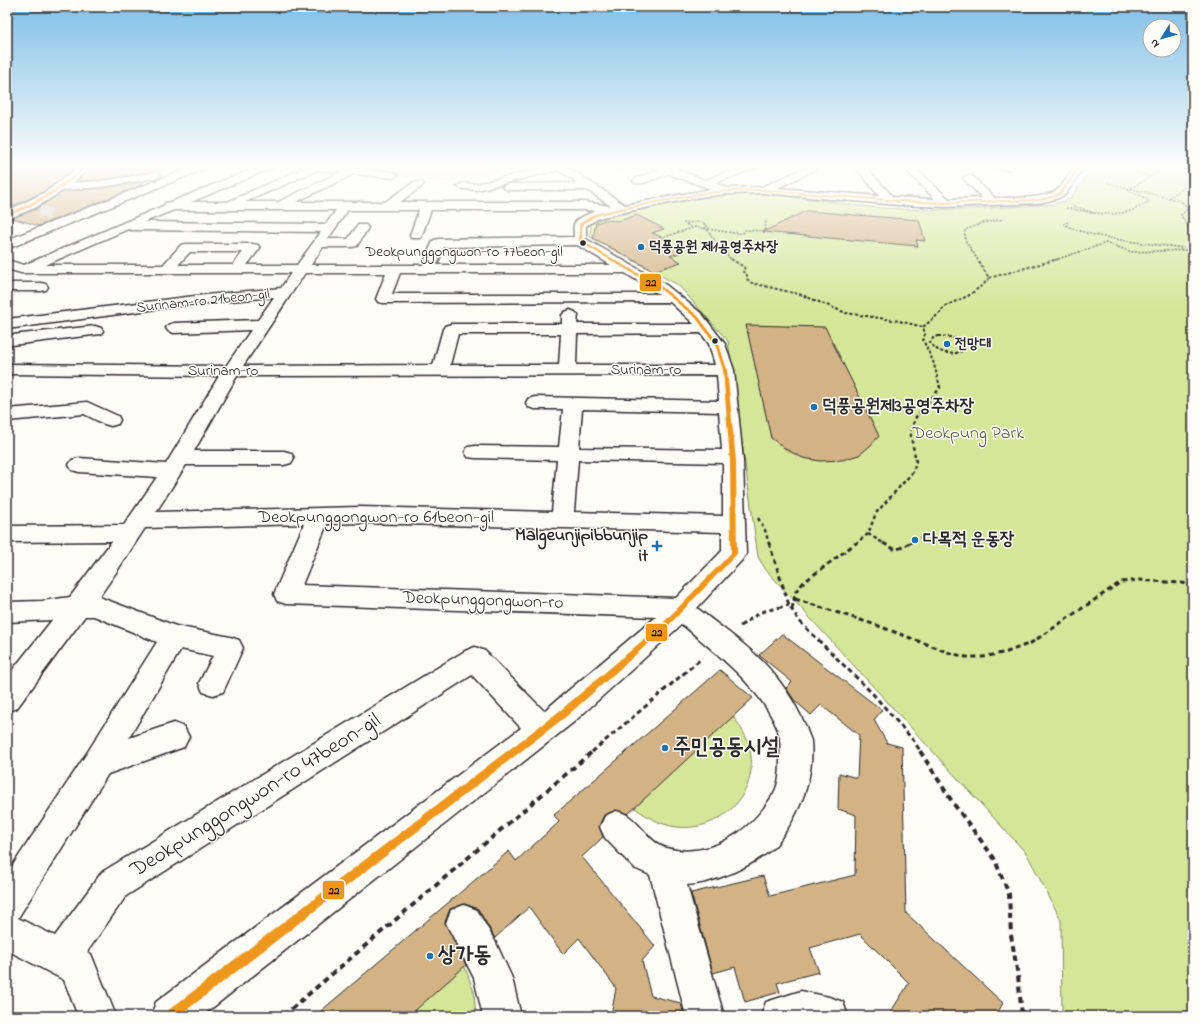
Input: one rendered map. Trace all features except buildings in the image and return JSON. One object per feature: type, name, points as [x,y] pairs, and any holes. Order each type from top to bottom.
[{"type":"street","points":[[7,245],[88,213]]},
{"type":"street","points":[[7,276],[153,213]]},
{"type":"street","name":"Surinam-ro 21beon-gil","points":[[7,699],[109,565],[175,465],[231,371],[340,213]]},
{"type":"street","points":[[416,235],[424,213]]},
{"type":"street","points":[[470,219],[471,213]]},
{"type":"street","points":[[580,241],[580,225],[595,215],[604,213]]},
{"type":"street","points":[[122,226],[330,228]]},
{"type":"street","points":[[320,244],[352,244],[362,228]]},
{"type":"street","points":[[170,1016],[565,712],[653,635],[734,554],[732,457],[725,370],[717,344],[697,317],[661,288],[580,241],[438,243],[428,269]]},
{"type":"street","points":[[167,269],[186,248],[254,248],[236,270]]},
{"type":"street","points":[[7,264],[21,270]]},
{"type":"street","points":[[566,268],[565,291],[571,298],[567,370]]},
{"type":"street","points":[[395,269],[383,299],[674,298]]},
{"type":"street","name":"Deokpunggongwon-ro 77beon-gil","points":[[21,270],[627,269]]},
{"type":"street","points":[[7,287],[41,287]]},
{"type":"street","name":"Surinam-ro 21beon-gil","points":[[9,336],[26,322],[195,300],[286,292]]},
{"type":"street","name":"Surinam-ro 21beon-gil","points":[[174,328],[264,325]]},
{"type":"street","points":[[440,371],[451,329],[705,328]]},
{"type":"street","points":[[9,336],[95,331]]},
{"type":"street","name":"Surinam-ro","points":[[7,368],[231,371],[725,370]]},
{"type":"street","points":[[536,403],[728,407]]},
{"type":"street","points":[[562,519],[573,404]]},
{"type":"street","points":[[7,415],[87,408],[111,420]]},
{"type":"street","points":[[475,452],[732,457]]},
{"type":"street","points":[[79,465],[175,465],[284,458]]},
{"type":"street","name":"Deokpunggongwon-ro 61beon-gil","points":[[7,534],[319,516],[360,515],[734,524]]},
{"type":"street","name":"Deokpunggongwon-ro","points":[[319,516],[286,594],[680,608]]},
{"type":"street","points":[[7,612],[42,611],[78,606],[96,606],[174,637],[230,648],[213,683]]},
{"type":"street","points":[[616,827],[646,856],[664,864],[682,868],[699,867],[733,855],[750,845],[764,834],[785,804],[795,774],[796,740],[779,703],[751,668],[680,608]]},
{"type":"street","points":[[7,904],[98,763],[174,637]]},
{"type":"street","name":"Deokpunggongwon-ro 47beon-gil","points":[[60,958],[114,884],[475,659],[542,730]]},
{"type":"street","points":[[98,763],[174,737]]},
{"type":"street","points":[[664,864],[705,1016]]},
{"type":"street","points":[[464,923],[492,972],[500,997],[502,1016]]},
{"type":"street","points":[[7,931],[78,967],[97,1016]]},
{"type":"street","points":[[780,1016],[801,1010],[829,1016]]},
{"type":"path","points":[[1094,213],[1121,215],[1130,213]]},
{"type":"path","points":[[1183,213],[1181,215],[1193,235]]},
{"type":"path","points":[[989,278],[965,240],[965,230],[983,223],[1005,218]]},
{"type":"path","points":[[664,237],[691,228],[705,227],[733,233],[743,233],[745,230],[765,231],[766,220]]},
{"type":"path","points":[[691,228],[684,223],[702,222],[711,228]]},
{"type":"path","points":[[1068,222],[1064,224],[1067,227],[1085,232],[1190,250],[1193,253]]},
{"type":"path","points":[[705,227],[729,259],[744,267],[745,270],[743,272],[747,275],[747,279],[752,283],[802,295],[850,314],[899,321],[923,328]]},
{"type":"path","points":[[923,328],[940,313],[945,306],[968,296],[984,284],[989,278],[1043,264],[1106,242],[1132,252],[1190,250],[1193,248]]},
{"type":"path","points":[[792,609],[796,591],[804,582],[868,534],[876,513],[913,472],[916,461],[910,432],[916,416],[940,388],[933,361],[923,340],[925,334],[923,328]]},
{"type":"path","points":[[923,340],[930,342],[934,347],[943,352],[960,353],[965,349],[965,346],[959,341],[949,337],[934,337],[930,342]]},
{"type":"path","points":[[734,500],[753,513],[763,525],[789,605],[799,621],[873,694],[913,740],[954,803],[994,858],[1009,894],[1011,935],[1018,976],[1022,1016]]},
{"type":"path","points":[[868,534],[896,550],[930,533]]},
{"type":"path","points":[[795,599],[844,614],[965,657],[984,657],[1019,649],[1031,643],[1121,582],[1139,580],[1193,584]]},
{"type":"path","points":[[283,1016],[744,623],[761,612],[789,605]]},
{"type":"green space","name":"Deokpung Park","points":[[620,213],[1193,213],[1193,1016],[1062,1016],[1061,920],[1027,854],[766,570],[758,557],[728,341],[678,285],[590,237],[591,224],[603,216]]},
{"type":"green space","points":[[728,710],[747,739],[750,750],[751,766],[749,781],[742,795],[733,807],[722,816],[708,823],[693,827],[677,827],[663,824],[645,815],[628,803]]},
{"type":"green space","points":[[463,962],[474,992],[476,1016],[359,1016]]},
{"type":"tunnel","points":[[46,213],[55,215]]},
{"type":"transit line","name":"22","points":[[7,215],[12,213]]},
{"type":"transit line","name":"22","points":[[170,1016],[565,712],[665,625],[734,554],[733,461],[725,370],[717,344],[697,317],[661,288],[580,241],[580,225],[595,215],[604,213]]},
{"type":"place","name":"덕풍공원 제1공영주차장","points":[[641,247]]},
{"type":"place","name":"전망대","points":[[947,344]]},
{"type":"place","name":"덕풍공원제3공영주차장","points":[[814,407]]},
{"type":"place","name":"다목적 운동장","points":[[915,540]]},
{"type":"place","name":"Malgeunjipibbunjip it","points":[[657,546]]},
{"type":"place","name":"주민공동시설","points":[[665,748]]},
{"type":"place","name":"상가동","points":[[430,956]]}]
